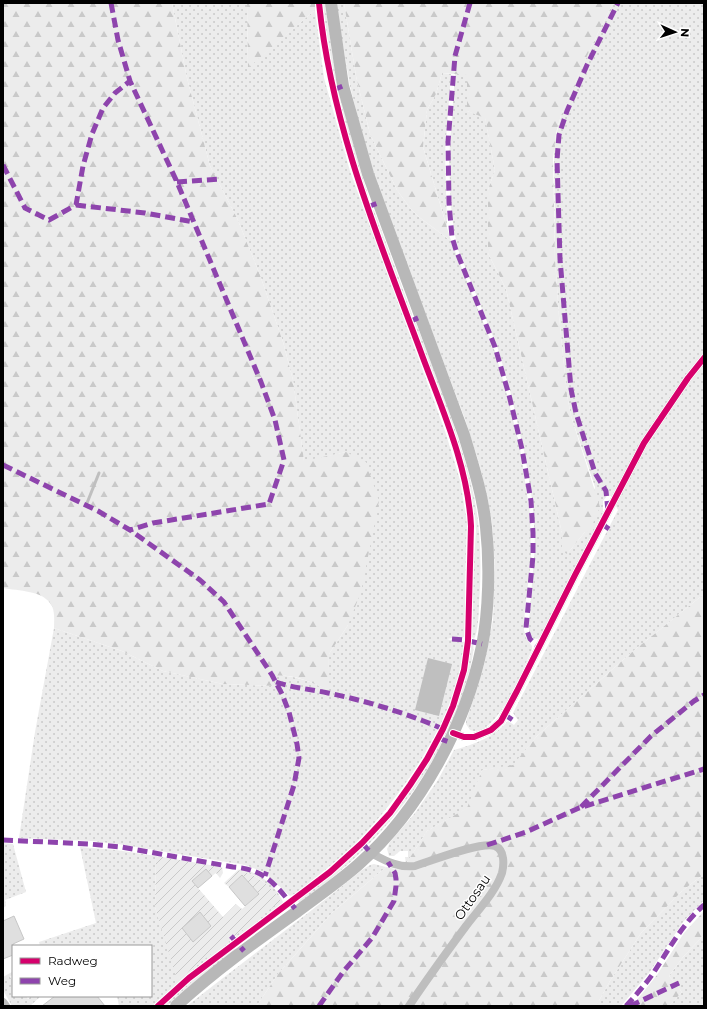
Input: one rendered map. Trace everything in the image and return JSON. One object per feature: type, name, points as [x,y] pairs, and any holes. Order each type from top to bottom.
[{"type":"main road","points":[[176,1006],[213,975],[329,888],[371,852],[404,814],[419,794],[442,756],[453,733],[474,678],[485,626],[488,560],[486,528],[482,501],[464,435],[366,167],[343,86],[331,3]]},
{"type":"street","points":[[453,733],[464,737],[474,737],[491,730],[500,721],[517,692],[575,575],[644,443],[688,378],[704,358]]},
{"type":"street","name":"Ottosau","points":[[371,852],[390,863],[408,867],[475,847],[487,845],[498,848],[503,856],[504,862],[501,875],[491,893],[439,962],[409,1006]]},
{"type":"street","points":[[3,1002],[6,1006]]},
{"type":"green space","points":[[3,3],[172,3],[187,78],[210,166],[237,218],[260,275],[283,342],[293,380],[304,461],[346,452],[366,462],[379,501],[361,592],[348,625],[329,654],[328,690],[306,681],[286,676],[270,676],[276,686],[223,684],[163,671],[122,651],[54,628],[54,611],[52,606],[43,597],[30,592],[3,588]]},
{"type":"green space","points":[[172,3],[247,3],[248,67],[315,10],[324,78],[350,171],[445,431],[460,480],[467,522],[465,637],[447,639],[465,642],[461,672],[447,710],[426,751],[413,772],[370,828],[334,863],[297,893],[290,896],[264,872],[245,865],[118,844],[92,841],[19,838],[35,732],[54,628],[122,651],[163,671],[223,684],[275,686],[270,675],[286,676],[306,681],[327,689],[329,654],[348,625],[346,452],[304,462],[293,380],[283,342],[260,275],[237,218],[210,166],[187,78]]},
{"type":"green space","points":[[247,3],[315,3],[315,10],[248,68]]},
{"type":"green space","points":[[322,3],[325,3],[336,80],[335,84],[333,82]]},
{"type":"green space","points":[[336,3],[344,3],[356,76],[370,134],[397,190],[410,208],[419,217],[451,241],[495,352],[520,448],[530,514],[531,561],[525,607],[524,630],[526,638],[532,646],[532,650],[515,686],[499,714],[489,724],[480,730],[470,730],[466,724],[466,721],[485,661],[493,620],[495,569],[492,522],[488,501],[479,463],[465,419],[373,172],[350,86]]},
{"type":"green space","points":[[344,3],[613,3],[592,45],[561,115],[556,133],[553,158],[555,259],[567,395],[571,416],[600,507],[590,530],[585,532],[567,554],[564,552],[562,546],[562,533],[506,289],[488,253],[488,190],[495,170],[485,118],[467,111],[467,75],[442,73],[436,94],[427,110],[423,147],[451,241],[419,217],[410,208],[397,190],[370,134],[356,76]]},
{"type":"green space","points":[[613,3],[704,3],[704,594],[632,652],[537,736],[513,766],[482,770],[468,808],[427,831],[406,864],[405,857],[408,857],[408,851],[400,851],[394,856],[389,856],[387,849],[390,842],[415,813],[438,780],[454,750],[490,736],[503,727],[508,721],[514,725],[518,720],[513,713],[618,510],[611,496],[607,496],[603,501],[603,512],[540,637],[537,639],[532,638],[529,632],[529,622],[535,545],[533,506],[525,455],[510,390],[498,349],[459,252],[454,231],[451,206],[449,159],[455,74],[467,74],[467,111],[485,117],[495,170],[488,190],[488,253],[506,289],[562,533],[562,546],[567,554],[585,532],[595,487],[571,416],[567,395],[555,259],[554,145],[561,115],[592,45]]},
{"type":"green space","points":[[442,73],[451,74],[445,152],[447,227],[423,147],[427,110],[436,94]]},
{"type":"green space","points":[[337,90],[339,91],[369,201],[366,198],[351,151]]},
{"type":"green space","points":[[372,210],[374,210],[412,316],[410,315]]},
{"type":"green space","points":[[414,322],[416,323],[453,423],[466,463],[477,513],[480,543],[480,574],[478,622],[474,639],[472,637],[473,574],[476,530],[469,485],[457,446],[413,324]]},
{"type":"green space","points":[[704,594],[704,874],[682,891],[641,933],[610,981],[596,1006],[255,1006],[258,1004],[278,974],[332,913],[386,867],[402,870],[427,831],[467,808],[482,770],[513,765],[537,736],[632,652]]},
{"type":"green space","points":[[473,644],[468,678],[463,694],[452,723],[442,738],[459,693],[467,666],[470,647]]},
{"type":"green space","points":[[441,741],[442,743],[429,767],[414,790],[381,832],[342,869],[299,903],[298,901],[301,898],[360,850],[389,818],[413,787]]},
{"type":"green space","points":[[3,843],[13,844],[26,892],[5,900],[6,906],[3,908]]},
{"type":"green space","points":[[80,847],[116,850],[156,856],[155,907],[178,979],[229,940],[231,943],[181,981],[153,1006],[119,1006],[117,997],[152,997],[152,945],[40,945],[39,942],[96,923]]},
{"type":"green space","points":[[156,856],[222,867],[223,873],[220,878],[216,873],[212,876],[206,869],[192,881],[223,917],[236,904],[242,909],[259,894],[242,875],[229,887],[224,883],[238,870],[257,877],[272,890],[281,901],[177,980],[155,907]]},
{"type":"green space","points":[[374,864],[386,867],[332,913],[278,974],[258,1004],[255,1006],[187,1006],[319,905],[362,870]]},
{"type":"green space","points":[[238,870],[251,872],[264,879],[280,896],[283,902],[282,905],[237,938],[235,935],[280,901],[262,881],[252,875]]},
{"type":"green space","points":[[704,874],[704,900],[683,922],[649,973],[621,1006],[596,1006],[610,981],[641,933],[682,891]]},
{"type":"green space","points":[[704,911],[704,935],[683,957],[669,976],[682,992],[669,1006],[632,1006],[657,975],[684,933]]},
{"type":"green space","points":[[704,935],[704,1006],[669,1006],[682,992],[669,976],[683,957]]},
{"type":"green space","points":[[233,948],[236,950],[167,1006],[162,1006],[204,970]]},
{"type":"green space","points":[[12,972],[10,977],[12,980],[12,997],[27,997],[28,999],[30,997],[40,997],[30,1006],[12,1006],[3,990],[3,977]]},
{"type":"shaded area","points":[[428,658],[452,664],[439,716],[415,710]]},
{"type":"building","points":[[206,869],[212,876],[198,888],[192,881]]},
{"type":"building","points":[[242,875],[259,894],[245,906],[229,887]]},
{"type":"building","points":[[200,912],[211,926],[193,942],[182,928]]},
{"type":"building","points":[[14,916],[24,939],[13,944],[12,955],[3,959],[3,921]]},
{"type":"building","points":[[54,997],[98,997],[105,1006],[42,1006]]},
{"type":"waterway","points":[[87,503],[99,473]]},
{"type":"marked path","points":[[111,3],[118,40],[130,81],[177,182],[261,382],[275,420],[284,460],[269,504],[153,523],[130,530]]},
{"type":"marked path","points":[[470,3],[455,56],[448,142],[449,203],[452,237],[495,347],[509,395],[522,449],[531,501],[533,533],[533,556],[526,628],[530,639],[539,647]]},
{"type":"marked path","points":[[608,511],[606,491],[595,473],[576,413],[571,389],[560,259],[557,160],[559,135],[567,111],[587,65],[618,3]]},
{"type":"marked path","points":[[3,165],[25,208],[49,220],[76,205],[83,166],[92,134],[103,108],[115,93],[130,81]]},
{"type":"marked path","points":[[333,90],[343,86]]},
{"type":"marked path","points":[[177,182],[220,179]]},
{"type":"marked path","points":[[367,207],[378,203]]},
{"type":"marked path","points":[[76,205],[145,213],[194,222]]},
{"type":"marked path","points":[[409,322],[420,317]]},
{"type":"marked path","points":[[3,465],[98,511],[130,530],[200,580],[224,602],[272,675],[289,712],[299,758],[294,785],[265,876]]},
{"type":"marked path","points":[[602,524],[609,529]]},
{"type":"marked path","points":[[452,639],[482,644]]},
{"type":"marked path","points":[[276,682],[343,696],[372,704],[443,729]]},
{"type":"marked path","points":[[581,807],[651,736],[694,701],[704,695]]},
{"type":"marked path","points":[[504,714],[514,721]]},
{"type":"marked path","points":[[438,738],[449,742]]},
{"type":"marked path","points":[[487,845],[526,832],[579,808],[704,769]]},
{"type":"marked path","points":[[3,840],[121,847],[245,868],[263,875],[277,887],[297,911]]},
{"type":"marked path","points":[[362,843],[371,853]]},
{"type":"marked path","points":[[319,1006],[343,972],[372,938],[394,901],[396,879],[395,873],[388,862]]},
{"type":"marked path","points":[[626,1006],[652,975],[682,929],[704,905]]},
{"type":"marked path","points":[[231,936],[244,951]]},
{"type":"marked path","points":[[630,1006],[679,983]]},
{"type":"cycle path","points":[[158,1006],[189,978],[330,872],[362,843],[390,813],[427,759],[443,729],[453,706],[464,670],[468,641],[471,526],[465,480],[452,435],[387,263],[358,178],[334,92],[325,48],[319,3]]},
{"type":"cycle path","points":[[453,733],[464,737],[474,737],[491,730],[501,721],[644,443],[688,378],[704,358]]}]
